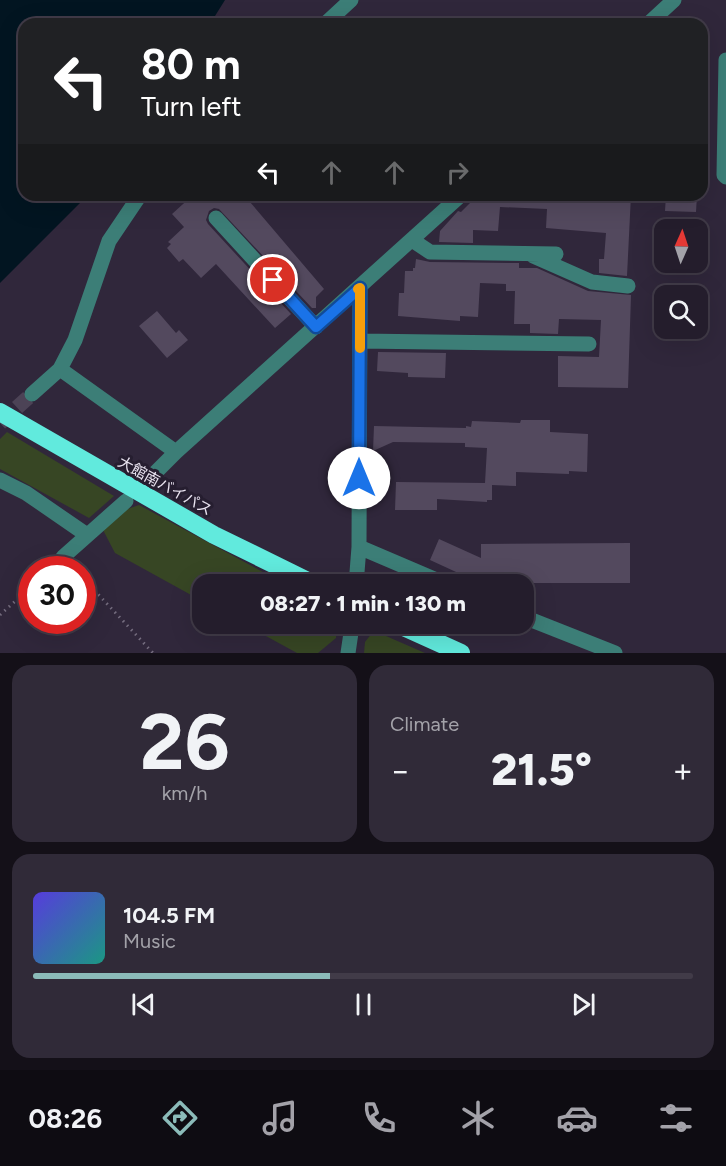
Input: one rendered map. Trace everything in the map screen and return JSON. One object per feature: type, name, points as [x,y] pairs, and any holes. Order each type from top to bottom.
[{"type":"highway","name":"大館南バイパス","points":[[0,412],[214,535],[294,574]]},
{"type":"highway","points":[[419,634],[461,653]]},
{"type":"street","points":[[332,18],[351,0]]},
{"type":"street","points":[[654,18],[674,0]]},
{"type":"street","points":[[726,60],[724,175],[726,177]]},
{"type":"street","points":[[32,394],[60,369],[75,340],[109,241],[136,201]]},
{"type":"street","points":[[152,476],[454,201]]},
{"type":"street","points":[[216,218],[316,327]]},
{"type":"street","points":[[412,240],[430,252],[556,254]]},
{"type":"street","points":[[528,254],[592,282],[628,286]]},
{"type":"street","points":[[357,574],[359,547],[360,288]]},
{"type":"street","points":[[360,342],[589,344]]},
{"type":"street","points":[[60,369],[176,452]]},
{"type":"street","points":[[0,480],[26,493],[87,535]]},
{"type":"street","points":[[64,556],[126,501]]},
{"type":"street","points":[[359,547],[422,574]]},
{"type":"street","points":[[534,621],[615,653]]},
{"type":"street","points":[[348,653],[351,634]]},
{"type":"path","points":[[96,592],[153,653]]},
{"type":"path","points":[[0,615],[18,599]]},
{"type":"green space","points":[[7,432],[114,496],[89,518],[0,469],[0,439]]},
{"type":"green space","points":[[139,505],[267,574],[192,574],[192,595],[115,553],[103,530],[119,512]]},
{"type":"green space","points":[[262,634],[336,634],[336,638],[318,653],[297,653]]},
{"type":"green space","points":[[371,634],[377,634],[425,653],[364,653],[365,642]]},
{"type":"water","points":[[0,0],[225,0],[214,18],[18,18],[18,201],[82,201],[0,283]]},
{"type":"building","points":[[186,201],[249,201],[324,289],[316,297],[316,308],[312,308],[219,209],[214,208],[209,211],[206,220],[208,224],[291,314],[275,328],[216,264],[201,278],[183,259],[179,262],[167,248],[171,244],[168,242],[184,227],[172,214]]},
{"type":"building","points":[[472,201],[631,201],[627,276],[599,273],[599,259],[604,259],[606,233],[546,228],[547,209],[500,207],[498,231],[473,230],[473,243],[439,242],[440,231],[458,211],[461,212]]},
{"type":"building","points":[[666,201],[697,201],[696,212],[665,211]]},
{"type":"building","points":[[416,259],[430,262],[519,263],[519,268],[537,268],[588,291],[631,295],[628,388],[558,387],[558,356],[599,357],[601,320],[559,319],[558,334],[530,333],[530,324],[514,324],[515,291],[506,291],[506,284],[480,283],[478,317],[460,316],[460,321],[398,316],[399,293],[404,293],[405,271],[413,271]]},
{"type":"building","points":[[157,311],[176,333],[179,330],[188,340],[167,358],[139,326]]},
{"type":"building","points":[[378,352],[446,353],[445,378],[408,377],[408,373],[377,371]]},
{"type":"building","points":[[521,420],[550,420],[550,432],[588,434],[587,472],[569,471],[569,474],[516,472],[516,486],[492,485],[492,500],[487,500],[487,502],[437,499],[437,510],[395,510],[396,482],[485,483],[487,448],[465,447],[465,443],[393,442],[373,451],[374,426],[466,428],[466,426],[471,427],[472,421],[520,423]]},
{"type":"building","points":[[439,539],[481,558],[481,544],[630,543],[630,583],[534,583],[534,574],[460,574],[430,560]]},
{"type":"tunnel","points":[[0,423],[32,394]]},
{"type":"slow traffic","points":[[358,289],[360,288],[360,348]]},
{"type":"route","points":[[273,280],[316,327],[360,288],[359,478]]}]
